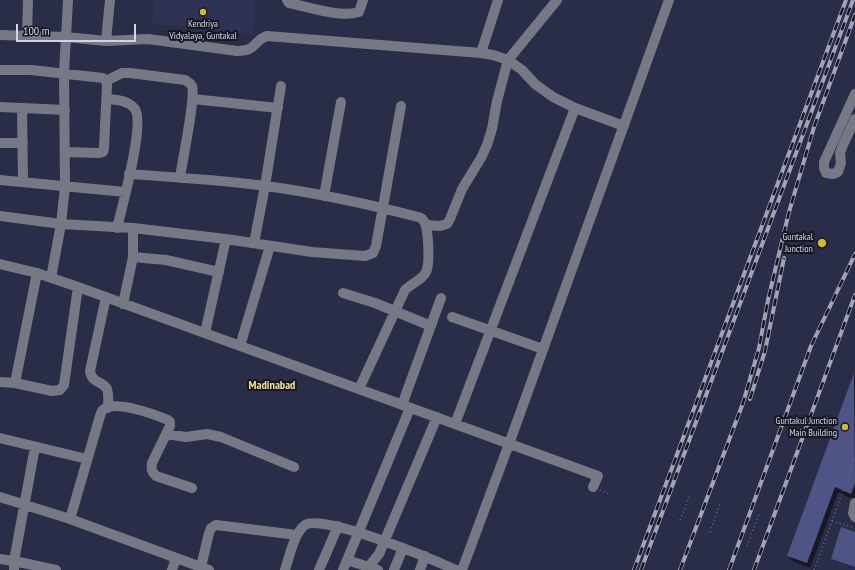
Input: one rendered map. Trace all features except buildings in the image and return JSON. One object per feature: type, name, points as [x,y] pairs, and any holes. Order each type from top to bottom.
[{"type":"street","points":[[27,36],[28,0]]},
{"type":"street","points":[[51,278],[61,224],[65,187],[64,73],[68,0]]},
{"type":"street","points":[[106,41],[110,0]]},
{"type":"street","points":[[287,0],[289,3],[320,5],[352,14],[359,12],[363,0]]},
{"type":"street","points":[[481,53],[498,0]]},
{"type":"street","points":[[426,225],[440,226],[447,224],[450,219],[462,189],[481,158],[492,129],[497,101],[508,60],[557,0]]},
{"type":"street","points":[[462,570],[669,0]]},
{"type":"street","points":[[0,35],[66,37],[106,41],[148,39],[245,51],[250,50],[262,38],[267,36],[481,53],[508,60],[522,70],[534,84],[553,97],[576,108],[624,126]]},
{"type":"street","points":[[0,70],[31,70],[64,73],[103,78],[106,81]]},
{"type":"street","points":[[106,81],[122,73],[130,73],[185,80],[192,85],[193,99],[180,178]]},
{"type":"street","points":[[65,152],[103,152],[106,81]]},
{"type":"street","points":[[254,243],[281,86]]},
{"type":"street","points":[[855,94],[824,162],[826,173],[833,174],[838,172],[843,145],[855,119]]},
{"type":"street","points":[[106,99],[122,101],[129,104],[136,110],[138,118],[135,150],[117,228]]},
{"type":"street","points":[[193,99],[278,108]]},
{"type":"street","points":[[324,196],[341,102]]},
{"type":"street","points":[[0,216],[61,224],[133,228],[226,239],[270,246],[365,256],[373,253],[376,246],[401,106]]},
{"type":"street","points":[[0,107],[64,110]]},
{"type":"street","points":[[22,108],[22,182]]},
{"type":"street","points":[[455,424],[576,108]]},
{"type":"street","points":[[0,143],[23,143]]},
{"type":"street","points":[[129,174],[265,186],[384,208],[418,216],[423,220],[426,225],[429,259],[427,270],[422,278],[411,284],[405,290],[358,389]]},
{"type":"street","points":[[0,180],[125,192]]},
{"type":"street","points":[[123,304],[133,257],[133,228]]},
{"type":"street","points":[[205,333],[226,239]]},
{"type":"street","points":[[240,346],[270,246]]},
{"type":"street","points":[[133,257],[166,260],[219,272]]},
{"type":"street","points":[[0,264],[37,273],[78,287],[598,476],[593,487]]},
{"type":"street","points":[[15,383],[37,273]]},
{"type":"street","points":[[0,382],[15,383],[52,391],[60,390],[64,385],[78,287]]},
{"type":"street","points":[[343,294],[395,310],[431,326]]},
{"type":"street","points":[[106,297],[90,371],[94,380],[106,386],[108,391],[108,408]]},
{"type":"street","points":[[343,570],[359,534],[406,406],[441,298]]},
{"type":"street","points":[[452,317],[490,332],[543,349]]},
{"type":"street","points":[[70,519],[100,416],[103,410],[108,408],[134,408],[168,420],[170,422],[170,426],[152,463],[152,473],[156,476],[192,488]]},
{"type":"street","points":[[347,560],[371,569],[385,542],[437,417]]},
{"type":"street","points":[[166,434],[186,437],[207,434],[221,438],[294,467]]},
{"type":"street","points":[[0,438],[87,460]]},
{"type":"street","points":[[14,565],[35,447]]},
{"type":"street","points":[[0,496],[70,519],[205,569],[209,533],[211,528],[216,525],[298,535]]},
{"type":"street","points":[[855,503],[853,513],[855,517]]},
{"type":"street","points":[[285,570],[298,535],[305,524],[314,522],[338,526],[425,556],[456,570]]},
{"type":"street","points":[[320,570],[338,526]]},
{"type":"street","points":[[394,570],[403,548]]},
{"type":"street","points":[[420,570],[425,556]]},
{"type":"street","points":[[172,570],[176,558]]},
{"type":"street","points":[[0,560],[14,565],[56,570]]},
{"type":"path","points":[[814,570],[855,459]]},
{"type":"path","points":[[680,520],[690,495]]},
{"type":"path","points":[[710,532],[720,504]]},
{"type":"path","points":[[747,546],[759,514]]},
{"type":"path","points":[[832,521],[855,528]]},
{"type":"shaded area","name":"Kendriya Vidyalaya, Guntakal","points":[[154,0],[255,0],[253,34],[152,24]]},
{"type":"railway","points":[[634,570],[846,0]]},
{"type":"railway","points":[[641,570],[853,0]]},
{"type":"railway","points":[[680,570],[743,403],[759,348],[768,300],[789,212],[814,127],[855,15]]},
{"type":"railway","points":[[729,570],[811,346],[855,254]]},
{"type":"railway","points":[[750,399],[765,351],[784,258]]},
{"type":"railway","points":[[754,570],[855,295]]},
{"type":"place","name":"Kendriya Vidyalaya, Guntakal","points":[[203,12]]},
{"type":"place","name":"Guntakal Junction","points":[[822,243]]},
{"type":"place","name":"Guntakul Junction Main Building","points":[[845,427]]},
{"type":"district","name":"Madinabad","points":[[272,386]]}]
